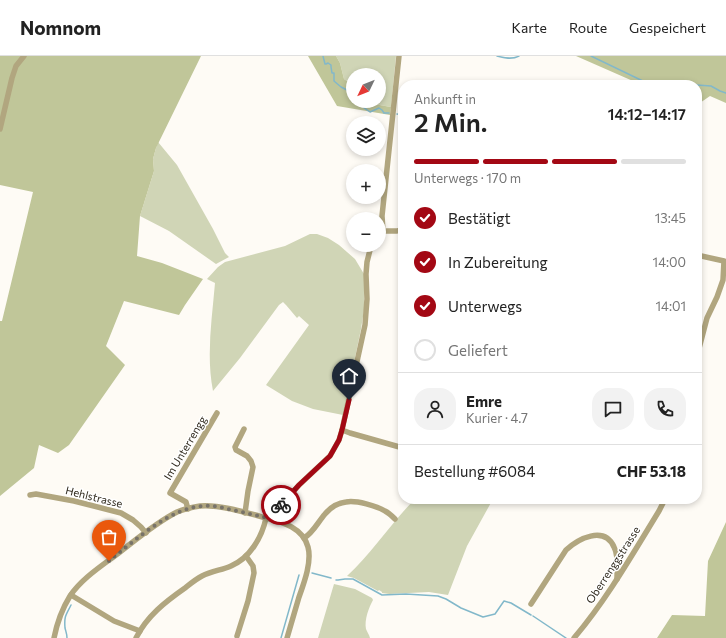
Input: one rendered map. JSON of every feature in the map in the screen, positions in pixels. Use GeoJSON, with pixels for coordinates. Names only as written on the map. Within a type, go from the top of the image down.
{"type":"FeatureCollection","features":[{"type":"Feature","properties":{"kind":"street"},"geometry":{"type":"LineString","coordinates":[[0,129],[12,78],[16,66],[24,56]]}},
{"type":"Feature","properties":{"kind":"street"},"geometry":{"type":"LineString","coordinates":[[382,212],[398,56]]}},
{"type":"Feature","properties":{"kind":"street"},"geometry":{"type":"LineString","coordinates":[[386,233],[398,231]]}},
{"type":"Feature","properties":{"kind":"street"},"geometry":{"type":"LineString","coordinates":[[272,519],[299,485],[330,456],[339,440],[365,324],[367,299],[366,274],[370,252]]}},
{"type":"Feature","properties":{"kind":"street"},"geometry":{"type":"LineString","coordinates":[[702,256],[724,261],[723,280],[707,318],[702,337]]}},
{"type":"Feature","properties":{"kind":"street","name":"Im Unterrengg"},"geometry":{"type":"LineString","coordinates":[[188,508],[186,502],[170,493],[217,413]]}},
{"type":"Feature","properties":{"kind":"street"},"geometry":{"type":"LineString","coordinates":[[244,429],[235,447],[238,451],[247,456],[253,467],[245,513]]}},
{"type":"Feature","properties":{"kind":"street"},"geometry":{"type":"LineString","coordinates":[[342,430],[398,447]]}},
{"type":"Feature","properties":{"kind":"street","name":"Hehlstrasse"},"geometry":{"type":"LineString","coordinates":[[30,495],[36,494],[74,501],[121,513],[133,520],[146,533]]}},
{"type":"Feature","properties":{"kind":"street"},"geometry":{"type":"LineString","coordinates":[[304,538],[311,532],[326,513],[333,507],[345,502],[355,502],[375,507],[386,512],[395,519]]}},
{"type":"Feature","properties":{"kind":"street","name":"Oberrenggstrasse"},"geometry":{"type":"LineString","coordinates":[[574,638],[600,605],[662,504]]}},
{"type":"Feature","properties":{"kind":"street"},"geometry":{"type":"LineString","coordinates":[[54,638],[61,612],[70,595],[89,576],[146,533],[177,512],[188,508],[215,506],[272,519],[292,526],[304,538],[308,545],[309,558],[306,574],[287,638]]}},
{"type":"Feature","properties":{"kind":"street"},"geometry":{"type":"LineString","coordinates":[[136,638],[149,618],[166,602],[202,576],[212,571],[233,565],[246,556],[258,540],[266,518]]}},
{"type":"Feature","properties":{"kind":"street"},"geometry":{"type":"LineString","coordinates":[[531,604],[566,550],[579,540],[594,535],[600,535],[611,541],[616,552],[617,578]]}},
{"type":"Feature","properties":{"kind":"street"},"geometry":{"type":"LineString","coordinates":[[237,636],[254,573],[253,566],[246,556]]}},
{"type":"Feature","properties":{"kind":"street"},"geometry":{"type":"LineString","coordinates":[[70,595],[114,621],[140,631]]}},
{"type":"Feature","properties":{"kind":"green space"},"geometry":{"type":"Polygon","coordinates":[[[0,56],[201,56],[156,148],[153,159],[154,171],[140,216],[137,256],[162,263],[203,279],[179,315],[124,301],[106,346],[125,365],[69,445],[58,453],[39,445],[34,468],[0,496],[0,321],[2,321],[33,192],[0,185],[0,56]]]}},
{"type":"Feature","properties":{"kind":"green space"},"geometry":{"type":"Polygon","coordinates":[[[308,56],[336,56],[340,63],[344,79],[346,80],[346,108],[337,106],[308,56]]]}},
{"type":"Feature","properties":{"kind":"green space"},"geometry":{"type":"Polygon","coordinates":[[[336,56],[396,56],[391,107],[386,106],[386,68],[346,68],[346,80],[344,79],[340,63],[336,56]]]}},
{"type":"Feature","properties":{"kind":"green space"},"geometry":{"type":"Polygon","coordinates":[[[576,56],[726,56],[726,103],[710,96],[702,102],[702,80],[631,80],[576,56]]]}},
{"type":"Feature","properties":{"kind":"green space"},"geometry":{"type":"Polygon","coordinates":[[[386,106],[391,107],[390,115],[349,108],[386,108],[386,106]]]}},
{"type":"Feature","properties":{"kind":"green space"},"geometry":{"type":"Polygon","coordinates":[[[158,142],[177,165],[225,253],[229,257],[216,264],[169,231],[140,216],[154,171],[153,159],[158,142]]]}},
{"type":"Feature","properties":{"kind":"green space"},"geometry":{"type":"Polygon","coordinates":[[[310,234],[317,234],[328,238],[339,245],[355,259],[364,274],[364,310],[343,415],[313,409],[292,401],[266,385],[309,325],[299,316],[297,318],[283,302],[279,305],[240,358],[213,391],[210,350],[215,283],[207,279],[225,262],[285,246],[310,234]]]}},
{"type":"Feature","properties":{"kind":"green space"},"geometry":{"type":"Polygon","coordinates":[[[411,504],[490,504],[467,546],[448,595],[429,592],[382,593],[379,590],[378,591],[354,578],[347,576],[365,558],[411,504]]]}},
{"type":"Feature","properties":{"kind":"green space"},"geometry":{"type":"Polygon","coordinates":[[[726,522],[726,638],[657,638],[672,615],[705,616],[708,561],[726,522]]]}},
{"type":"Feature","properties":{"kind":"green space"},"geometry":{"type":"Polygon","coordinates":[[[334,584],[355,589],[372,598],[373,600],[366,618],[366,629],[370,638],[318,638],[334,584]]]}},
{"type":"Feature","properties":{"kind":"waterway"},"geometry":{"type":"LineString","coordinates":[[323,56],[325,64],[328,63],[331,65],[332,73],[334,73],[334,81],[346,90]]}},
{"type":"Feature","properties":{"kind":"waterway"},"geometry":{"type":"LineString","coordinates":[[497,56],[505,58],[519,56]]}},
{"type":"Feature","properties":{"kind":"waterway"},"geometry":{"type":"LineString","coordinates":[[591,56],[641,80]]}},
{"type":"Feature","properties":{"kind":"waterway"},"geometry":{"type":"LineString","coordinates":[[702,85],[711,86],[726,93]]}},
{"type":"Feature","properties":{"kind":"waterway"},"geometry":{"type":"LineString","coordinates":[[365,108],[370,112],[379,108]]}},
{"type":"Feature","properties":{"kind":"waterway"},"geometry":{"type":"LineString","coordinates":[[379,108],[384,113],[389,113]]}},
{"type":"Feature","properties":{"kind":"waterway"},"geometry":{"type":"LineString","coordinates":[[312,573],[331,578]]}},
{"type":"Feature","properties":{"kind":"waterway"},"geometry":{"type":"LineString","coordinates":[[281,638],[299,575]]}},
{"type":"Feature","properties":{"kind":"waterway"},"geometry":{"type":"LineString","coordinates":[[336,580],[353,579],[382,595],[406,594],[438,596],[483,617],[495,614],[504,601],[511,603],[531,615]]}},
{"type":"Feature","properties":{"kind":"waterway"},"geometry":{"type":"LineString","coordinates":[[67,638],[65,621],[71,605]]}},
{"type":"Feature","properties":{"kind":"waterway"},"geometry":{"type":"LineString","coordinates":[[533,616],[566,638]]}},
{"type":"Feature","properties":{"kind":"way so far"},"geometry":{"type":"LineString","coordinates":[[109,561],[161,522],[177,512],[188,508],[215,506],[272,519],[281,505]]}},
{"type":"Feature","properties":{"kind":"route"},"geometry":{"type":"LineString","coordinates":[[281,505],[299,485],[330,456],[339,440],[349,400]]}}]}
